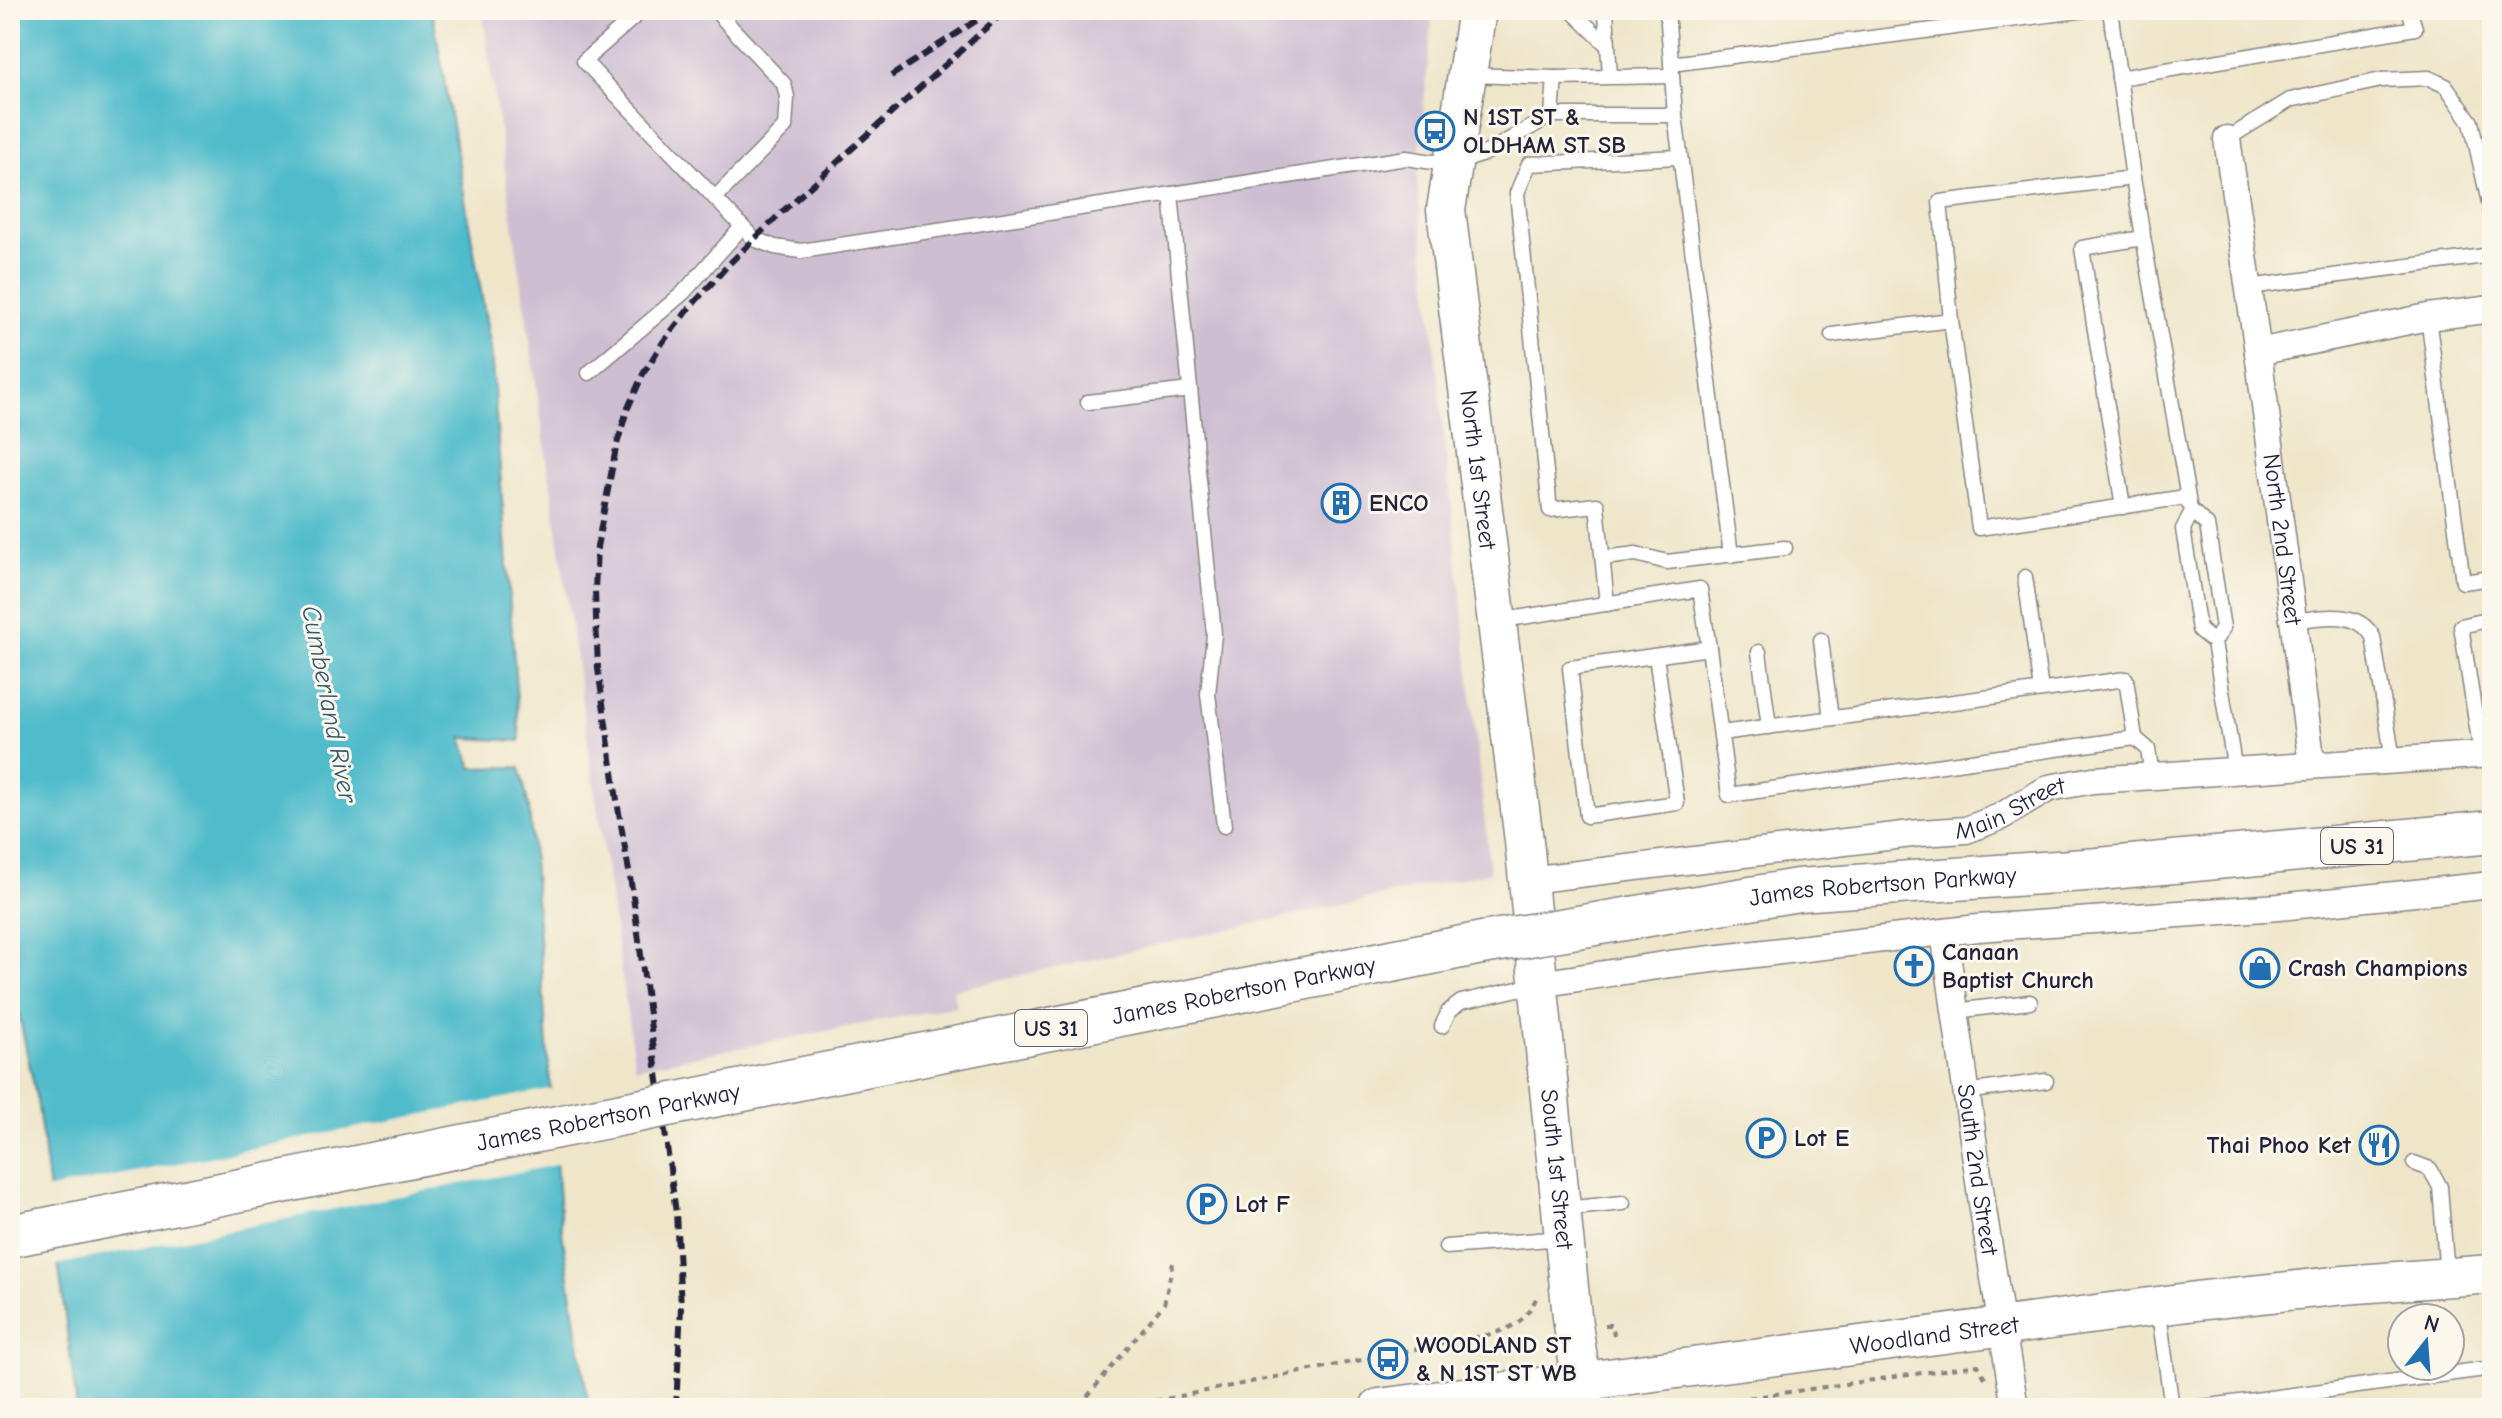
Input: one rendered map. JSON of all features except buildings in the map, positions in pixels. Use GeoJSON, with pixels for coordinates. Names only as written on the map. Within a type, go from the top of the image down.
{"type":"FeatureCollection","features":[{"type":"Feature","properties":{"kind":"main road","name":"James Robertson Parkway"},"geometry":{"type":"LineString","coordinates":[[10,1236],[1482,943],[1798,890],[2099,869],[2492,832]]}},
{"type":"Feature","properties":{"kind":"street","name":"North 1st Street"},"geometry":{"type":"LineString","coordinates":[[1477,10],[1446,210],[1533,929]]}},
{"type":"Feature","properties":{"kind":"street","name":"North 2nd Street"},"geometry":{"type":"LineString","coordinates":[[2227,139],[2312,765]]}},
{"type":"Feature","properties":{"kind":"street"},"geometry":{"type":"LineString","coordinates":[[2258,352],[2428,317],[2492,309]]}},
{"type":"Feature","properties":{"kind":"street","name":"Main Street"},"geometry":{"type":"LineString","coordinates":[[1528,880],[1966,830],[2000,817],[2049,788],[2093,780],[2487,754]]}},
{"type":"Feature","properties":{"kind":"street"},"geometry":{"type":"LineString","coordinates":[[1539,984],[1670,964],[1944,932],[2279,907],[2492,885]]}},
{"type":"Feature","properties":{"kind":"street","name":"South 1st Street"},"geometry":{"type":"LineString","coordinates":[[1533,929],[1562,1224],[1583,1394]]}},
{"type":"Feature","properties":{"kind":"street","name":"South 2nd Street"},"geometry":{"type":"LineString","coordinates":[[1944,932],[2015,1408]]}},
{"type":"Feature","properties":{"kind":"street","name":"Woodland Street"},"geometry":{"type":"LineString","coordinates":[[1379,1408],[1583,1394],[2002,1326],[2292,1290],[2492,1274]]}},
{"type":"Feature","properties":{"kind":"lane"},"geometry":{"type":"LineString","coordinates":[[642,10],[584,61],[754,239],[775,247],[801,251],[1406,158],[1453,165],[1486,153],[1552,115],[1675,115]]}},
{"type":"Feature","properties":{"kind":"lane"},"geometry":{"type":"LineString","coordinates":[[715,10],[784,84],[787,97],[785,127],[715,198]]}},
{"type":"Feature","properties":{"kind":"lane"},"geometry":{"type":"LineString","coordinates":[[1571,10],[1608,46]]}},
{"type":"Feature","properties":{"kind":"lane"},"geometry":{"type":"LineString","coordinates":[[1606,10],[1610,75]]}},
{"type":"Feature","properties":{"kind":"lane"},"geometry":{"type":"LineString","coordinates":[[1667,10],[1675,115],[1731,555]]}},
{"type":"Feature","properties":{"kind":"lane"},"geometry":{"type":"LineString","coordinates":[[1467,74],[1555,78],[1671,70],[2086,10]]}},
{"type":"Feature","properties":{"kind":"lane"},"geometry":{"type":"LineString","coordinates":[[2110,10],[2133,178],[2189,504],[2183,529],[2199,630],[2214,642]]}},
{"type":"Feature","properties":{"kind":"lane"},"geometry":{"type":"LineString","coordinates":[[2119,78],[2415,28],[2409,10]]}},
{"type":"Feature","properties":{"kind":"lane"},"geometry":{"type":"LineString","coordinates":[[1552,115],[1555,78]]}},
{"type":"Feature","properties":{"kind":"lane"},"geometry":{"type":"LineString","coordinates":[[2227,139],[2290,100],[2381,80],[2429,78],[2446,86],[2471,122],[2492,216]]}},
{"type":"Feature","properties":{"kind":"lane"},"geometry":{"type":"LineString","coordinates":[[1607,604],[1597,505],[1550,510],[1517,193],[1529,164],[1680,157]]}},
{"type":"Feature","properties":{"kind":"lane"},"geometry":{"type":"LineString","coordinates":[[2133,178],[1940,202],[1951,320],[1979,528],[2123,507],[2189,504]]}},
{"type":"Feature","properties":{"kind":"lane"},"geometry":{"type":"LineString","coordinates":[[1171,194],[1214,634],[1208,694],[1224,826]]}},
{"type":"Feature","properties":{"kind":"lane"},"geometry":{"type":"LineString","coordinates":[[589,373],[683,293],[742,227]]}},
{"type":"Feature","properties":{"kind":"lane"},"geometry":{"type":"LineString","coordinates":[[2123,507],[2082,248],[2143,238]]}},
{"type":"Feature","properties":{"kind":"lane"},"geometry":{"type":"LineString","coordinates":[[2249,287],[2492,255]]}},
{"type":"Feature","properties":{"kind":"lane"},"geometry":{"type":"LineString","coordinates":[[2428,317],[2463,582],[2492,578]]}},
{"type":"Feature","properties":{"kind":"lane"},"geometry":{"type":"LineString","coordinates":[[1832,335],[1951,320]]}},
{"type":"Feature","properties":{"kind":"lane"},"geometry":{"type":"LineString","coordinates":[[1088,402],[1190,390]]}},
{"type":"Feature","properties":{"kind":"lane"},"geometry":{"type":"LineString","coordinates":[[2189,504],[2207,525],[2223,628],[2214,642],[2235,771]]}},
{"type":"Feature","properties":{"kind":"lane"},"geometry":{"type":"LineString","coordinates":[[1603,558],[1636,554],[1667,562],[1785,548]]}},
{"type":"Feature","properties":{"kind":"lane"},"geometry":{"type":"LineString","coordinates":[[2025,577],[2041,690]]}},
{"type":"Feature","properties":{"kind":"lane"},"geometry":{"type":"LineString","coordinates":[[1496,622],[1700,589],[1729,795],[2135,738]]}},
{"type":"Feature","properties":{"kind":"lane"},"geometry":{"type":"LineString","coordinates":[[2294,621],[2327,615],[2368,627],[2373,637],[2393,760]]}},
{"type":"Feature","properties":{"kind":"lane"},"geometry":{"type":"LineString","coordinates":[[2487,754],[2476,721],[2461,626],[2492,619]]}},
{"type":"Feature","properties":{"kind":"lane"},"geometry":{"type":"LineString","coordinates":[[1821,640],[1831,718]]}},
{"type":"Feature","properties":{"kind":"lane"},"geometry":{"type":"LineString","coordinates":[[1656,656],[1677,803],[1587,816],[1570,668],[1709,648]]}},
{"type":"Feature","properties":{"kind":"lane"},"geometry":{"type":"LineString","coordinates":[[1759,652],[1769,727]]}},
{"type":"Feature","properties":{"kind":"lane"},"geometry":{"type":"LineString","coordinates":[[1721,733],[2126,679],[2135,738],[2148,749],[2152,776]]}},
{"type":"Feature","properties":{"kind":"lane"},"geometry":{"type":"LineString","coordinates":[[2476,721],[2492,719]]}},
{"type":"Feature","properties":{"kind":"lane"},"geometry":{"type":"LineString","coordinates":[[1442,1026],[1449,1011],[1461,1002],[1539,984]]}},
{"type":"Feature","properties":{"kind":"lane"},"geometry":{"type":"LineString","coordinates":[[1955,1011],[2030,1002]]}},
{"type":"Feature","properties":{"kind":"lane"},"geometry":{"type":"LineString","coordinates":[[1966,1092],[2046,1081]]}},
{"type":"Feature","properties":{"kind":"lane"},"geometry":{"type":"LineString","coordinates":[[2414,1163],[2430,1169],[2440,1187],[2447,1276]]}},
{"type":"Feature","properties":{"kind":"lane"},"geometry":{"type":"LineString","coordinates":[[1446,1247],[1562,1224],[1623,1203]]}},
{"type":"Feature","properties":{"kind":"lane"},"geometry":{"type":"LineString","coordinates":[[2158,1306],[2172,1408]]}},
{"type":"Feature","properties":{"kind":"lane"},"geometry":{"type":"LineString","coordinates":[[2195,1408],[2492,1368]]}},
{"type":"Feature","properties":{"kind":"path"},"geometry":{"type":"LineString","coordinates":[[1085,1408],[1086,1398],[1164,1304],[1173,1263]]}},
{"type":"Feature","properties":{"kind":"path"},"geometry":{"type":"LineString","coordinates":[[1120,1408],[1456,1343],[1513,1328],[1534,1308],[1541,1288]]}},
{"type":"Feature","properties":{"kind":"path"},"geometry":{"type":"LineString","coordinates":[[1605,1325],[1612,1325],[1614,1335]]}},
{"type":"Feature","properties":{"kind":"path"},"geometry":{"type":"LineString","coordinates":[[1678,1408],[1978,1365],[1985,1380]]}},
{"type":"Feature","properties":{"kind":"shaded area"},"geometry":{"type":"Polygon","coordinates":[[[482,10],[1433,10],[1417,180],[1490,872],[953,990],[956,1006],[635,1068],[482,10]]]}},
{"type":"Feature","properties":{"kind":"water","name":"Cumberland River"},"geometry":{"type":"Polygon","coordinates":[[[10,10],[432,10],[491,349],[520,741],[462,738],[472,768],[520,767],[529,808],[561,1226],[589,1408],[77,1408],[38,1106],[10,971],[10,10]]]}},
{"type":"Feature","properties":{"kind":"pier"},"geometry":{"type":"Polygon","coordinates":[[[554,1088],[560,1164],[55,1265],[45,1190],[554,1088]]]}},
{"type":"Feature","properties":{"kind":"railway"},"geometry":{"type":"LineString","coordinates":[[676,1408],[681,1307],[676,1213],[632,889],[598,669],[597,547],[616,448],[627,410],[643,374],[687,311],[783,211],[1006,10]]}},
{"type":"Feature","properties":{"kind":"railway"},"geometry":{"type":"LineString","coordinates":[[891,76],[988,13]]}},
{"type":"Feature","properties":{"kind":"place","name":"N 1ST ST & OLDHAM ST SB"},"geometry":{"type":"Point","coordinates":[1435,131]}},
{"type":"Feature","properties":{"kind":"place","name":"ENCO"},"geometry":{"type":"Point","coordinates":[1341,503]}},
{"type":"Feature","properties":{"kind":"place","name":"Canaan Baptist Church"},"geometry":{"type":"Point","coordinates":[1914,966]}},
{"type":"Feature","properties":{"kind":"place","name":"Crash Champions"},"geometry":{"type":"Point","coordinates":[2260,968]}},
{"type":"Feature","properties":{"kind":"place","name":"Lot E"},"geometry":{"type":"Point","coordinates":[1766,1138]}},
{"type":"Feature","properties":{"kind":"place","name":"Thai Phoo Ket"},"geometry":{"type":"Point","coordinates":[2379,1145]}},
{"type":"Feature","properties":{"kind":"place","name":"Lot F"},"geometry":{"type":"Point","coordinates":[1207,1204]}},
{"type":"Feature","properties":{"kind":"place","name":"WOODLAND ST & N 1ST ST WB"},"geometry":{"type":"Point","coordinates":[1388,1359]}}]}
